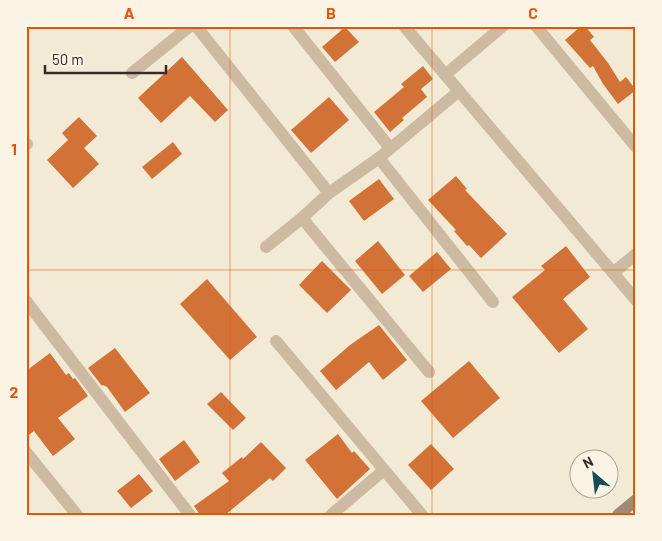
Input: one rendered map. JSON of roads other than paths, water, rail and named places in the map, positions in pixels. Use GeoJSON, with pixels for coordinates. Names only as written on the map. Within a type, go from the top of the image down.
{"type":"FeatureCollection","features":[{"type":"Feature","properties":{"kind":"street"},"geometry":{"type":"LineString","coordinates":[[132,73],[190,26]]}},
{"type":"Feature","properties":{"kind":"street"},"geometry":{"type":"LineString","coordinates":[[196,26],[329,193]]}},
{"type":"Feature","properties":{"kind":"street"},"geometry":{"type":"LineString","coordinates":[[293,26],[390,148]]}},
{"type":"Feature","properties":{"kind":"street"},"geometry":{"type":"LineString","coordinates":[[404,26],[636,300]]}},
{"type":"Feature","properties":{"kind":"street"},"geometry":{"type":"LineString","coordinates":[[445,75],[503,26]]}},
{"type":"Feature","properties":{"kind":"street"},"geometry":{"type":"LineString","coordinates":[[536,26],[636,147]]}},
{"type":"Feature","properties":{"kind":"street"},"geometry":{"type":"LineString","coordinates":[[266,247],[329,193],[379,158],[459,91]]}},
{"type":"Feature","properties":{"kind":"street"},"geometry":{"type":"LineString","coordinates":[[379,158],[493,302]]}},
{"type":"Feature","properties":{"kind":"street"},"geometry":{"type":"LineString","coordinates":[[302,218],[429,372]]}},
{"type":"Feature","properties":{"kind":"street"},"geometry":{"type":"LineString","coordinates":[[612,273],[636,254]]}},
{"type":"Feature","properties":{"kind":"street"},"geometry":{"type":"LineString","coordinates":[[26,301],[190,515]]}},
{"type":"Feature","properties":{"kind":"street"},"geometry":{"type":"LineString","coordinates":[[276,341],[422,515]]}},
{"type":"Feature","properties":{"kind":"street"},"geometry":{"type":"LineString","coordinates":[[26,452],[77,515]]}},
{"type":"Feature","properties":{"kind":"street"},"geometry":{"type":"LineString","coordinates":[[331,515],[384,470]]}},
{"type":"Feature","properties":{"kind":"street"},"geometry":{"type":"LineString","coordinates":[[618,515],[636,500]]}}]}
